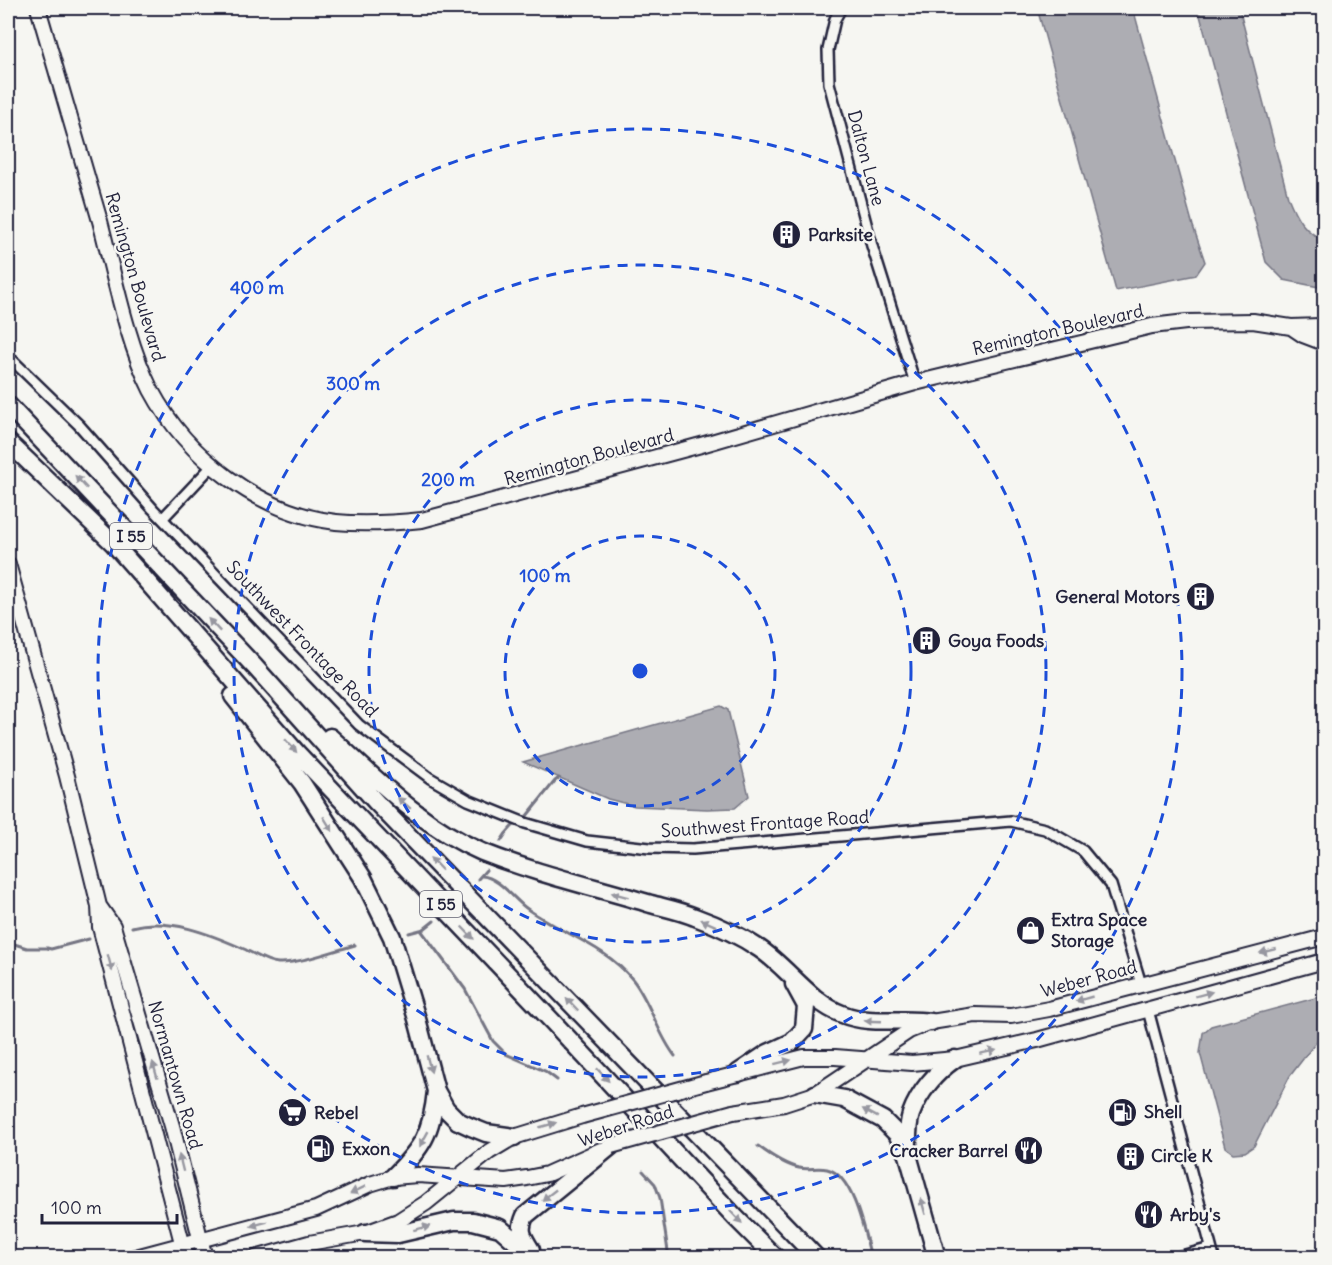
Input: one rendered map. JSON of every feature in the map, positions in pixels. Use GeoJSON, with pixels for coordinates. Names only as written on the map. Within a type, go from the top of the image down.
{"type":"FeatureCollection","features":[{"type":"Feature","properties":{"kind":"highway","name":"I 55"},"geometry":{"type":"LineString","coordinates":[[8,405],[255,667],[376,802],[817,1257]]}},
{"type":"Feature","properties":{"kind":"highway","name":"I 55"},"geometry":{"type":"LineString","coordinates":[[8,442],[114,544],[297,753],[552,1021],[735,1218],[776,1257]]}},
{"type":"Feature","properties":{"kind":"highway"},"geometry":{"type":"LineString","coordinates":[[114,544],[302,783],[363,878],[392,937],[436,1091],[446,1109],[458,1121],[486,1133],[514,1137]]}},
{"type":"Feature","properties":{"kind":"highway"},"geometry":{"type":"LineString","coordinates":[[255,667],[410,809],[446,833],[481,851],[544,873],[693,916],[729,931],[761,949],[818,999],[839,1013],[861,1021],[885,1022],[914,1019],[932,1022]]}},
{"type":"Feature","properties":{"kind":"highway"},"geometry":{"type":"LineString","coordinates":[[738,1073],[768,1053],[792,1042],[804,1029],[806,1006],[782,968]]}},
{"type":"Feature","properties":{"kind":"highway"},"geometry":{"type":"LineString","coordinates":[[908,1155],[908,1127],[911,1114],[930,1081],[942,1068],[955,1059]]}},
{"type":"Feature","properties":{"kind":"highway"},"geometry":{"type":"LineString","coordinates":[[393,1177],[412,1158],[427,1136],[433,1118],[436,1091]]}},
{"type":"Feature","properties":{"kind":"highway"},"geometry":{"type":"LineString","coordinates":[[815,1094],[844,1099],[883,1120],[897,1134],[908,1155],[937,1257]]}},
{"type":"Feature","properties":{"kind":"highway"},"geometry":{"type":"LineString","coordinates":[[535,1257],[523,1236],[521,1226],[525,1216],[611,1146]]}},
{"type":"Feature","properties":{"kind":"highway"},"geometry":{"type":"LineString","coordinates":[[364,1233],[398,1234],[454,1221],[473,1221],[500,1228],[535,1257]]}},
{"type":"Feature","properties":{"kind":"street","name":"Remington Boulevard"},"geometry":{"type":"LineString","coordinates":[[38,8],[91,189],[132,341],[151,390],[173,424],[212,466],[253,494],[295,513],[334,522],[379,525],[422,520],[701,445],[915,383],[1152,326],[1186,322],[1253,321],[1291,327],[1320,326],[1324,328]]}},
{"type":"Feature","properties":{"kind":"street","name":"Dalton Lane"},"geometry":{"type":"LineString","coordinates":[[841,8],[835,19],[828,50],[829,83],[872,246],[915,383]]}},
{"type":"Feature","properties":{"kind":"street","name":"Remington Boulevard"},"geometry":{"type":"LineString","coordinates":[[1291,327],[1303,335],[1324,343]]}},
{"type":"Feature","properties":{"kind":"street","name":"Southwest Frontage Road"},"geometry":{"type":"LineString","coordinates":[[8,356],[79,425],[163,518],[358,725],[430,778],[468,800],[525,823],[587,841],[650,848],[693,849],[1011,821],[1045,829],[1083,851],[1111,885],[1141,984]]}},
{"type":"Feature","properties":{"kind":"street"},"geometry":{"type":"LineString","coordinates":[[163,518],[212,466]]}},
{"type":"Feature","properties":{"kind":"street","name":"Normantown Road"},"geometry":{"type":"LineString","coordinates":[[8,564],[67,776],[99,906],[100,927],[185,1251]]}},
{"type":"Feature","properties":{"kind":"street","name":"Normantown Road"},"geometry":{"type":"LineString","coordinates":[[99,906],[113,926],[172,1126],[205,1257]]}},
{"type":"Feature","properties":{"kind":"street","name":"Weber Road"},"geometry":{"type":"LineString","coordinates":[[132,1257],[185,1251],[200,1240],[316,1209],[370,1184],[393,1177],[418,1175],[506,1181],[547,1174],[611,1146],[733,1112],[784,1104],[815,1094],[909,1031],[932,1022],[975,1015],[1011,1016],[1049,1009],[1324,937]]}},
{"type":"Feature","properties":{"kind":"street","name":"Weber Road"},"geometry":{"type":"LineString","coordinates":[[255,1257],[309,1243],[364,1233],[398,1221],[426,1203],[489,1152],[514,1137],[582,1116],[804,1057],[912,1063],[955,1059],[1037,1040],[1324,961]]}},
{"type":"Feature","properties":{"kind":"street"},"geometry":{"type":"LineString","coordinates":[[1148,1010],[1212,1253],[1174,1257]]}},
{"type":"Feature","properties":{"kind":"shaded area"},"geometry":{"type":"Polygon","coordinates":[[[1037,8],[1133,8],[1205,262],[1196,275],[1116,291],[1037,8]]]}},
{"type":"Feature","properties":{"kind":"shaded area"},"geometry":{"type":"Polygon","coordinates":[[[1198,8],[1239,8],[1288,197],[1294,211],[1306,228],[1324,240],[1324,288],[1284,280],[1266,262],[1198,8]]]}},
{"type":"Feature","properties":{"kind":"shaded area"},"geometry":{"type":"Polygon","coordinates":[[[721,706],[728,710],[749,796],[735,808],[635,806],[608,799],[523,762],[721,706]]]}},
{"type":"Feature","properties":{"kind":"shaded area"},"geometry":{"type":"Polygon","coordinates":[[[1319,997],[1324,999],[1324,1032],[1290,1076],[1254,1146],[1245,1152],[1233,1153],[1225,1147],[1200,1053],[1203,1033],[1211,1026],[1319,997]]]}},
{"type":"Feature","properties":{"kind":"waterway"},"geometry":{"type":"LineString","coordinates":[[501,841],[512,827],[526,817],[559,778]]}},
{"type":"Feature","properties":{"kind":"waterway"},"geometry":{"type":"LineString","coordinates":[[478,879],[486,870]]}},
{"type":"Feature","properties":{"kind":"waterway"},"geometry":{"type":"LineString","coordinates":[[482,876],[494,880],[539,917],[596,948],[622,968],[645,998],[663,1038],[675,1056]]}},
{"type":"Feature","properties":{"kind":"waterway"},"geometry":{"type":"LineString","coordinates":[[409,933],[424,929],[434,921]]}},
{"type":"Feature","properties":{"kind":"waterway"},"geometry":{"type":"LineString","coordinates":[[132,927],[160,924],[189,929],[278,963],[306,959],[355,945]]}},
{"type":"Feature","properties":{"kind":"waterway"},"geometry":{"type":"LineString","coordinates":[[421,930],[465,989],[493,1041],[506,1054],[545,1071],[557,1080]]}},
{"type":"Feature","properties":{"kind":"waterway"},"geometry":{"type":"LineString","coordinates":[[8,942],[27,948],[51,949],[89,939]]}},
{"type":"Feature","properties":{"kind":"waterway"},"geometry":{"type":"LineString","coordinates":[[758,1146],[794,1167],[827,1169],[836,1174],[844,1182],[857,1207],[871,1258]]}},
{"type":"Feature","properties":{"kind":"waterway"},"geometry":{"type":"LineString","coordinates":[[643,1171],[655,1184],[660,1198],[669,1258]]}},
{"type":"Feature","properties":{"kind":"place","name":"Parksite"},"geometry":{"type":"Point","coordinates":[787,235]}},
{"type":"Feature","properties":{"kind":"place","name":"General Motors"},"geometry":{"type":"Point","coordinates":[1201,597]}},
{"type":"Feature","properties":{"kind":"place","name":"Goya Foods"},"geometry":{"type":"Point","coordinates":[927,641]}},
{"type":"Feature","properties":{"kind":"place","name":"Extra Space Storage"},"geometry":{"type":"Point","coordinates":[1030,930]}},
{"type":"Feature","properties":{"kind":"place","name":"Shell"},"geometry":{"type":"Point","coordinates":[1123,1112]}},
{"type":"Feature","properties":{"kind":"place","name":"Rebel"},"geometry":{"type":"Point","coordinates":[293,1113]}},
{"type":"Feature","properties":{"kind":"place","name":"Exxon"},"geometry":{"type":"Point","coordinates":[321,1149]}},
{"type":"Feature","properties":{"kind":"place","name":"Cracker Barrel"},"geometry":{"type":"Point","coordinates":[1029,1151]}},
{"type":"Feature","properties":{"kind":"place","name":"Circle K"},"geometry":{"type":"Point","coordinates":[1130,1156]}},
{"type":"Feature","properties":{"kind":"place","name":"Arby's"},"geometry":{"type":"Point","coordinates":[1149,1215]}}]}
